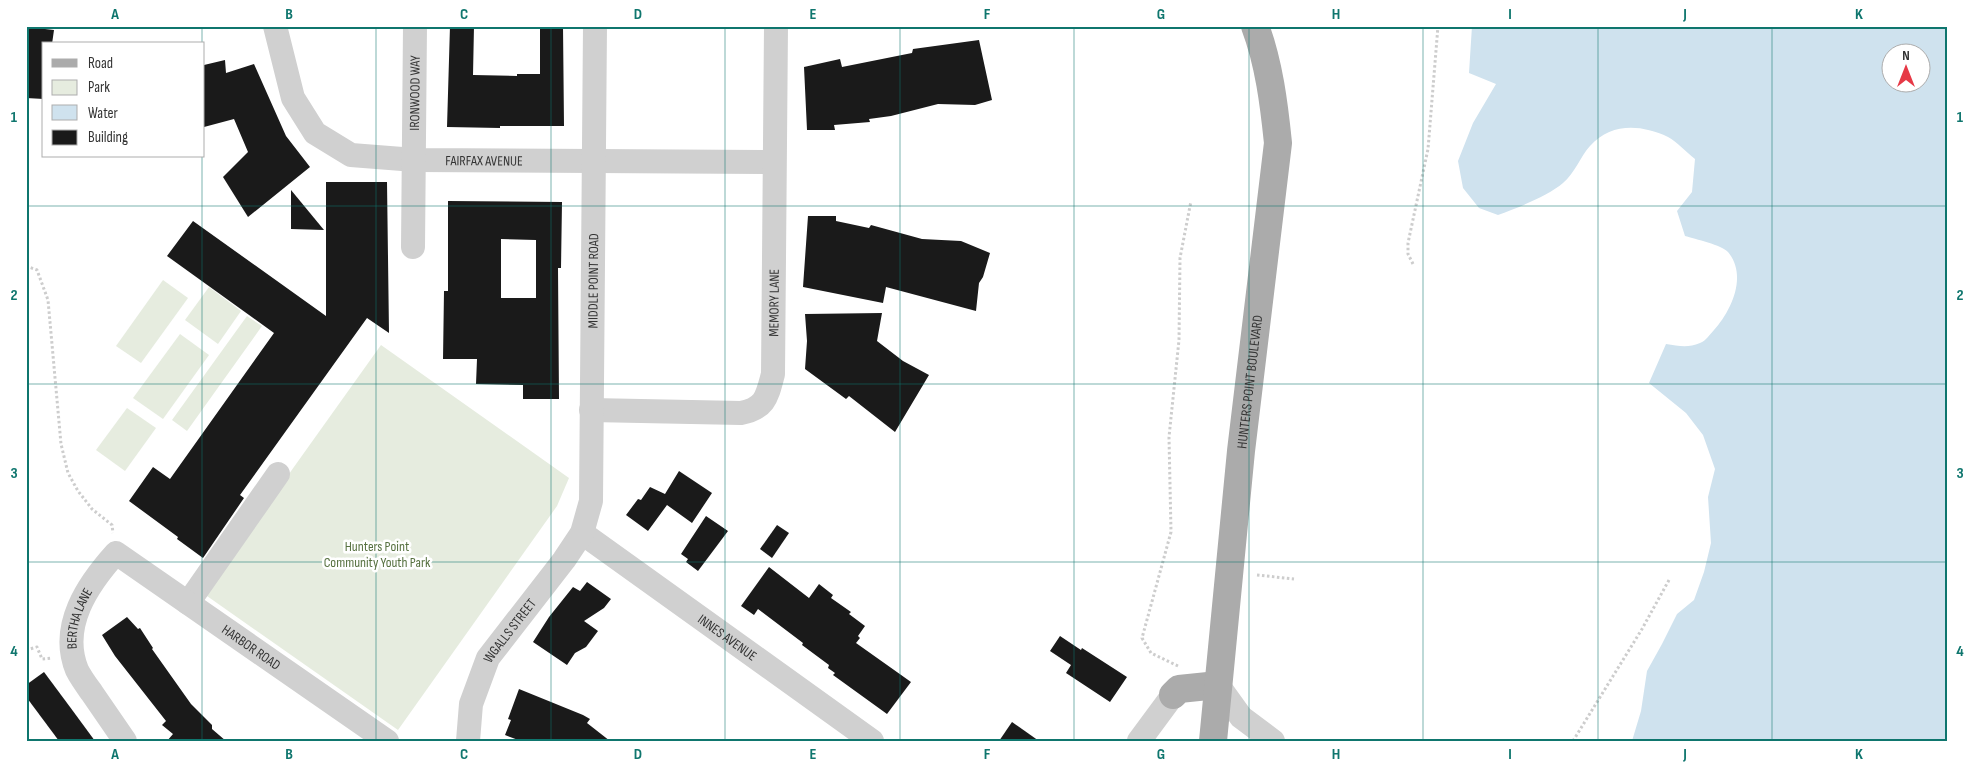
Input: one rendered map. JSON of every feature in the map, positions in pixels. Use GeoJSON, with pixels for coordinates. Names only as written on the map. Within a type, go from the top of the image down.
{"type":"FeatureCollection","features":[{"type":"Feature","properties":{"kind":"main road","name":"HUNTERS POINT BOULEVARD"},"geometry":{"type":"LineString","coordinates":[[1213,741],[1241,452],[1278,143],[1274,100],[1261,43],[1254,26]]}},
{"type":"Feature","properties":{"kind":"main road"},"geometry":{"type":"LineString","coordinates":[[1173,695],[1179,689],[1218,685]]}},
{"type":"Feature","properties":{"kind":"street","name":"FAIRFAX AVENUE"},"geometry":{"type":"LineString","coordinates":[[276,26],[293,98],[315,133],[351,155],[414,160],[774,162]]}},
{"type":"Feature","properties":{"kind":"street","name":"IRONWOOD WAY"},"geometry":{"type":"LineString","coordinates":[[414,247],[415,26]]}},
{"type":"Feature","properties":{"kind":"street","name":"MIDDLE POINT ROAD"},"geometry":{"type":"LineString","coordinates":[[582,534],[591,501],[594,26]]}},
{"type":"Feature","properties":{"kind":"street","name":"MEMORY LANE"},"geometry":{"type":"LineString","coordinates":[[591,410],[741,413],[754,410],[762,403],[769,388],[772,374],[776,26]]}},
{"type":"Feature","properties":{"kind":"street"},"geometry":{"type":"LineString","coordinates":[[188,603],[278,474]]}},
{"type":"Feature","properties":{"kind":"street","name":"INNES AVENUE"},"geometry":{"type":"LineString","coordinates":[[582,534],[871,741]]}},
{"type":"Feature","properties":{"kind":"street","name":"INGALLS STREET"},"geometry":{"type":"LineString","coordinates":[[468,741],[471,704],[488,658],[582,534]]}},
{"type":"Feature","properties":{"kind":"street","name":"HARBOR ROAD"},"geometry":{"type":"LineString","coordinates":[[116,553],[387,741]]}},
{"type":"Feature","properties":{"kind":"street","name":"BERTHA LANE"},"geometry":{"type":"LineString","coordinates":[[116,553],[98,574],[84,595],[74,621],[71,648],[78,672],[125,741]]}},
{"type":"Feature","properties":{"kind":"street"},"geometry":{"type":"LineString","coordinates":[[1218,685],[1241,717],[1273,741]]}},
{"type":"Feature","properties":{"kind":"street"},"geometry":{"type":"LineString","coordinates":[[1139,741],[1173,695]]}},
{"type":"Feature","properties":{"kind":"path"},"geometry":{"type":"LineString","coordinates":[[1413,264],[1408,254],[1408,243],[1428,149],[1438,26]]}},
{"type":"Feature","properties":{"kind":"path"},"geometry":{"type":"LineString","coordinates":[[1184,669],[1151,653],[1142,638],[1170,532],[1170,437],[1179,340],[1180,258],[1191,201]]}},
{"type":"Feature","properties":{"kind":"path"},"geometry":{"type":"LineString","coordinates":[[26,266],[37,270],[48,300],[61,444],[68,473],[78,491],[92,509],[112,526],[116,553]]}},
{"type":"Feature","properties":{"kind":"path"},"geometry":{"type":"LineString","coordinates":[[1257,575],[1294,579]]}},
{"type":"Feature","properties":{"kind":"path"},"geometry":{"type":"LineString","coordinates":[[1573,741],[1642,629],[1669,580]]}},
{"type":"Feature","properties":{"kind":"path"},"geometry":{"type":"LineString","coordinates":[[26,650],[37,647],[42,659],[72,655]]}},
{"type":"Feature","properties":{"kind":"green space"},"geometry":{"type":"Polygon","coordinates":[[[163,280],[188,298],[141,363],[116,346],[163,280]]]}},
{"type":"Feature","properties":{"kind":"green space"},"geometry":{"type":"Polygon","coordinates":[[[209,287],[241,311],[218,344],[185,320],[209,287]]]}},
{"type":"Feature","properties":{"kind":"green space"},"geometry":{"type":"Polygon","coordinates":[[[247,316],[262,326],[187,431],[172,420],[247,316]]]}},
{"type":"Feature","properties":{"kind":"green space"},"geometry":{"type":"Polygon","coordinates":[[[180,334],[209,355],[163,419],[133,398],[180,334]]]}},
{"type":"Feature","properties":{"kind":"green space","name":"Hunters Point Community Youth Park"},"geometry":{"type":"Polygon","coordinates":[[[381,345],[569,478],[557,506],[398,730],[207,596],[209,586],[381,345]]]}},
{"type":"Feature","properties":{"kind":"green space"},"geometry":{"type":"Polygon","coordinates":[[[127,408],[156,428],[125,471],[96,450],[127,408]]]}},
{"type":"Feature","properties":{"kind":"water"},"geometry":{"type":"Polygon","coordinates":[[[1472,26],[1948,26],[1948,741],[1632,741],[1641,711],[1647,671],[1677,614],[1694,600],[1704,572],[1711,543],[1708,497],[1715,469],[1703,435],[1686,413],[1649,383],[1666,344],[1679,346],[1696,345],[1706,339],[1720,322],[1735,293],[1737,272],[1734,261],[1725,249],[1685,236],[1677,211],[1692,192],[1695,159],[1668,137],[1647,130],[1626,128],[1607,133],[1598,138],[1586,150],[1571,175],[1563,183],[1532,201],[1498,215],[1479,208],[1463,188],[1458,161],[1473,123],[1496,84],[1469,73],[1472,26]]]}},
{"type":"Feature","properties":{"kind":"building"},"geometry":{"type":"Polygon","coordinates":[[[26,26],[46,26],[45,29],[54,30],[52,42],[42,42],[42,99],[26,98],[26,26]]]}},
{"type":"Feature","properties":{"kind":"building"},"geometry":{"type":"Polygon","coordinates":[[[450,26],[474,26],[473,75],[517,76],[517,74],[540,74],[540,26],[563,26],[564,126],[447,127],[450,26]]]}},
{"type":"Feature","properties":{"kind":"building"},"geometry":{"type":"Polygon","coordinates":[[[979,40],[992,100],[975,105],[938,104],[891,116],[869,119],[870,122],[834,125],[835,130],[807,130],[804,67],[840,59],[842,67],[912,53],[913,49],[979,40]]]}},
{"type":"Feature","properties":{"kind":"building"},"geometry":{"type":"Polygon","coordinates":[[[225,60],[226,73],[254,64],[286,136],[310,167],[248,217],[223,177],[248,152],[234,119],[205,127],[205,65],[225,60]]]}},
{"type":"Feature","properties":{"kind":"building"},"geometry":{"type":"Polygon","coordinates":[[[326,182],[387,182],[389,333],[367,318],[240,495],[244,498],[203,558],[129,501],[153,467],[170,479],[274,333],[167,256],[193,221],[326,316],[326,182]]]}},
{"type":"Feature","properties":{"kind":"building"},"geometry":{"type":"Polygon","coordinates":[[[291,190],[324,230],[291,229],[291,190]]]}},
{"type":"Feature","properties":{"kind":"building"},"geometry":{"type":"Polygon","coordinates":[[[448,201],[562,202],[561,268],[558,268],[559,399],[523,399],[523,385],[476,384],[477,359],[443,359],[444,291],[448,291],[448,201]],[[501,239],[501,298],[536,298],[536,240],[501,239]]]}},
{"type":"Feature","properties":{"kind":"building"},"geometry":{"type":"Polygon","coordinates":[[[808,216],[836,216],[836,221],[869,228],[871,225],[922,239],[961,241],[990,253],[983,277],[979,283],[976,311],[886,287],[883,303],[803,287],[808,216]]]}},
{"type":"Feature","properties":{"kind":"building"},"geometry":{"type":"Polygon","coordinates":[[[882,313],[877,341],[903,361],[929,375],[895,432],[849,396],[846,399],[805,369],[807,341],[805,314],[882,313]]]}},
{"type":"Feature","properties":{"kind":"building"},"geometry":{"type":"Polygon","coordinates":[[[679,471],[712,493],[692,523],[667,505],[648,531],[626,515],[638,499],[641,500],[650,487],[665,494],[679,471]]]}},
{"type":"Feature","properties":{"kind":"building"},"geometry":{"type":"Polygon","coordinates":[[[706,516],[728,531],[698,571],[686,562],[688,559],[681,554],[706,516]]]}},
{"type":"Feature","properties":{"kind":"building"},"geometry":{"type":"Polygon","coordinates":[[[777,525],[789,533],[772,558],[760,549],[777,525]]]}},
{"type":"Feature","properties":{"kind":"building"},"geometry":{"type":"Polygon","coordinates":[[[769,567],[809,598],[819,584],[833,595],[831,598],[851,612],[849,614],[865,626],[858,636],[860,638],[856,643],[911,682],[887,714],[833,675],[835,673],[828,668],[829,665],[758,609],[754,615],[741,606],[769,567]]]}},
{"type":"Feature","properties":{"kind":"building"},"geometry":{"type":"Polygon","coordinates":[[[587,582],[611,599],[604,608],[584,621],[598,631],[586,647],[575,653],[567,665],[533,642],[549,617],[573,587],[580,591],[587,582]]]}},
{"type":"Feature","properties":{"kind":"building"},"geometry":{"type":"Polygon","coordinates":[[[127,617],[138,629],[140,628],[152,649],[191,704],[212,725],[212,729],[226,741],[167,741],[173,734],[162,725],[166,721],[115,656],[102,635],[127,617]]]}},
{"type":"Feature","properties":{"kind":"building"},"geometry":{"type":"Polygon","coordinates":[[[1060,636],[1127,677],[1110,702],[1066,673],[1071,665],[1050,651],[1060,636]]]}},
{"type":"Feature","properties":{"kind":"building"},"geometry":{"type":"Polygon","coordinates":[[[44,672],[95,741],[59,741],[27,698],[26,685],[44,672]]]}},
{"type":"Feature","properties":{"kind":"building"},"geometry":{"type":"Polygon","coordinates":[[[519,689],[590,719],[587,723],[610,741],[521,741],[505,735],[511,720],[508,719],[519,689]]]}},
{"type":"Feature","properties":{"kind":"building"},"geometry":{"type":"Polygon","coordinates":[[[1012,722],[1039,741],[999,741],[1012,722]]]}}]}
